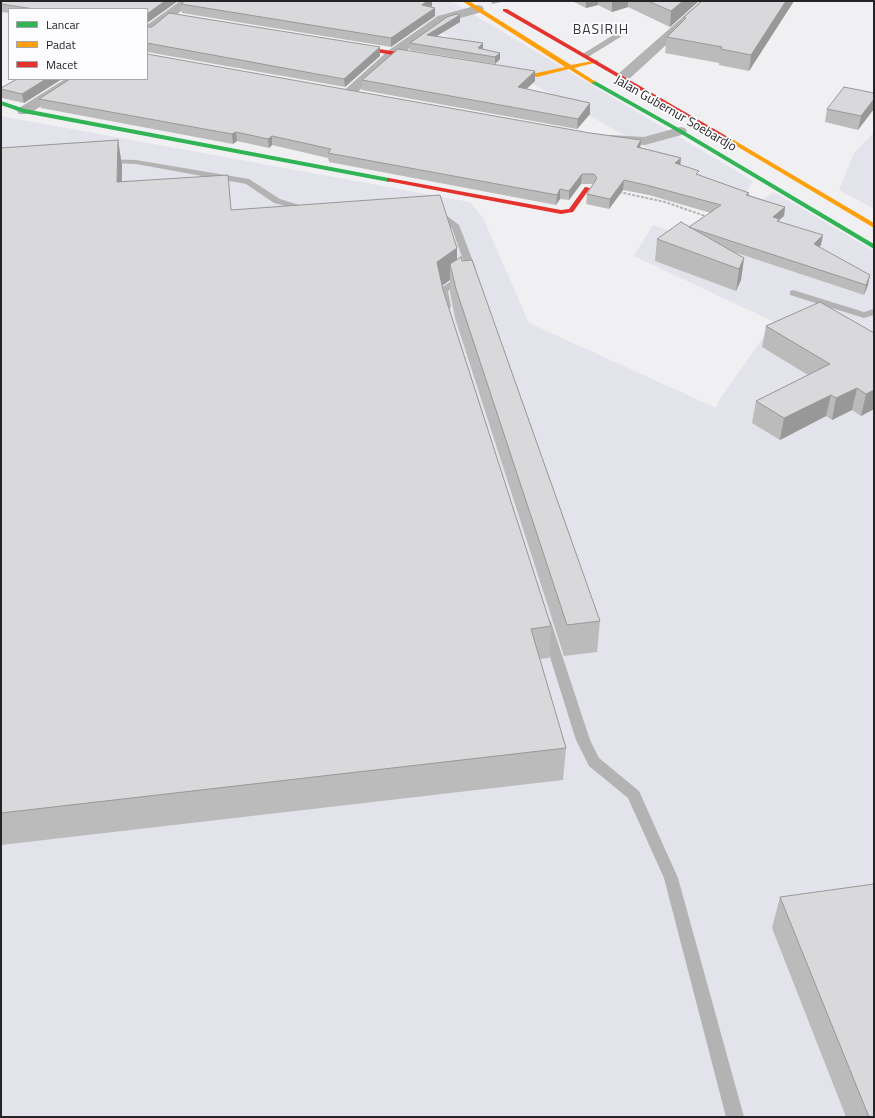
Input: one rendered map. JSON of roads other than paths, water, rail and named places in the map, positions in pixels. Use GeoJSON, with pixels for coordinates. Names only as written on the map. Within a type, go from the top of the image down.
{"type":"FeatureCollection","features":[{"type":"Feature","properties":{"kind":"main road","name":"Jalan Gubernur Soebardjo"},"geometry":{"type":"LineString","coordinates":[[465,1],[569,68],[680,131],[874,247]]}},
{"type":"Feature","properties":{"kind":"main road","name":"Jalan Gubernur Soebardjo"},"geometry":{"type":"LineString","coordinates":[[496,2],[874,226]]}},
{"type":"Feature","properties":{"kind":"main road"},"geometry":{"type":"LineString","coordinates":[[169,16],[184,18]]}},
{"type":"Feature","properties":{"kind":"main road"},"geometry":{"type":"LineString","coordinates":[[339,44],[431,59]]}},
{"type":"Feature","properties":{"kind":"main road"},"geometry":{"type":"LineString","coordinates":[[498,70],[532,76],[596,62]]}},
{"type":"Feature","properties":{"kind":"main road"},"geometry":{"type":"LineString","coordinates":[[1,103],[24,111],[561,212],[571,211],[587,188]]}},
{"type":"Feature","properties":{"kind":"street"},"geometry":{"type":"LineString","coordinates":[[148,30],[188,1]]}},
{"type":"Feature","properties":{"kind":"street"},"geometry":{"type":"LineString","coordinates":[[623,77],[708,1]]}},
{"type":"Feature","properties":{"kind":"street"},"geometry":{"type":"LineString","coordinates":[[348,93],[394,53],[442,19],[478,9]]}},
{"type":"Feature","properties":{"kind":"street"},"geometry":{"type":"LineString","coordinates":[[24,111],[73,80]]}},
{"type":"Feature","properties":{"kind":"street"},"geometry":{"type":"LineString","coordinates":[[334,90],[364,96]]}},
{"type":"Feature","properties":{"kind":"street"},"geometry":{"type":"LineString","coordinates":[[597,138],[645,141],[680,131]]}},
{"type":"Feature","properties":{"kind":"lane"},"geometry":{"type":"LineString","coordinates":[[585,55],[618,36]]}},
{"type":"Feature","properties":{"kind":"lane"},"geometry":{"type":"LineString","coordinates":[[96,161],[136,162],[249,182],[277,201],[317,210]]}},
{"type":"Feature","properties":{"kind":"lane"},"geometry":{"type":"LineString","coordinates":[[423,213],[443,217],[456,227],[471,269],[469,274],[443,290],[450,318]]}},
{"type":"Feature","properties":{"kind":"lane"},"geometry":{"type":"LineString","coordinates":[[793,293],[864,315],[874,312]]}},
{"type":"Feature","properties":{"kind":"lane"},"geometry":{"type":"LineString","coordinates":[[542,612],[583,740],[594,762],[634,795],[671,878],[735,1117]]}},
{"type":"Feature","properties":{"kind":"district","name":"BASIRIH"},"geometry":{"type":"Point","coordinates":[601,31]}}]}
